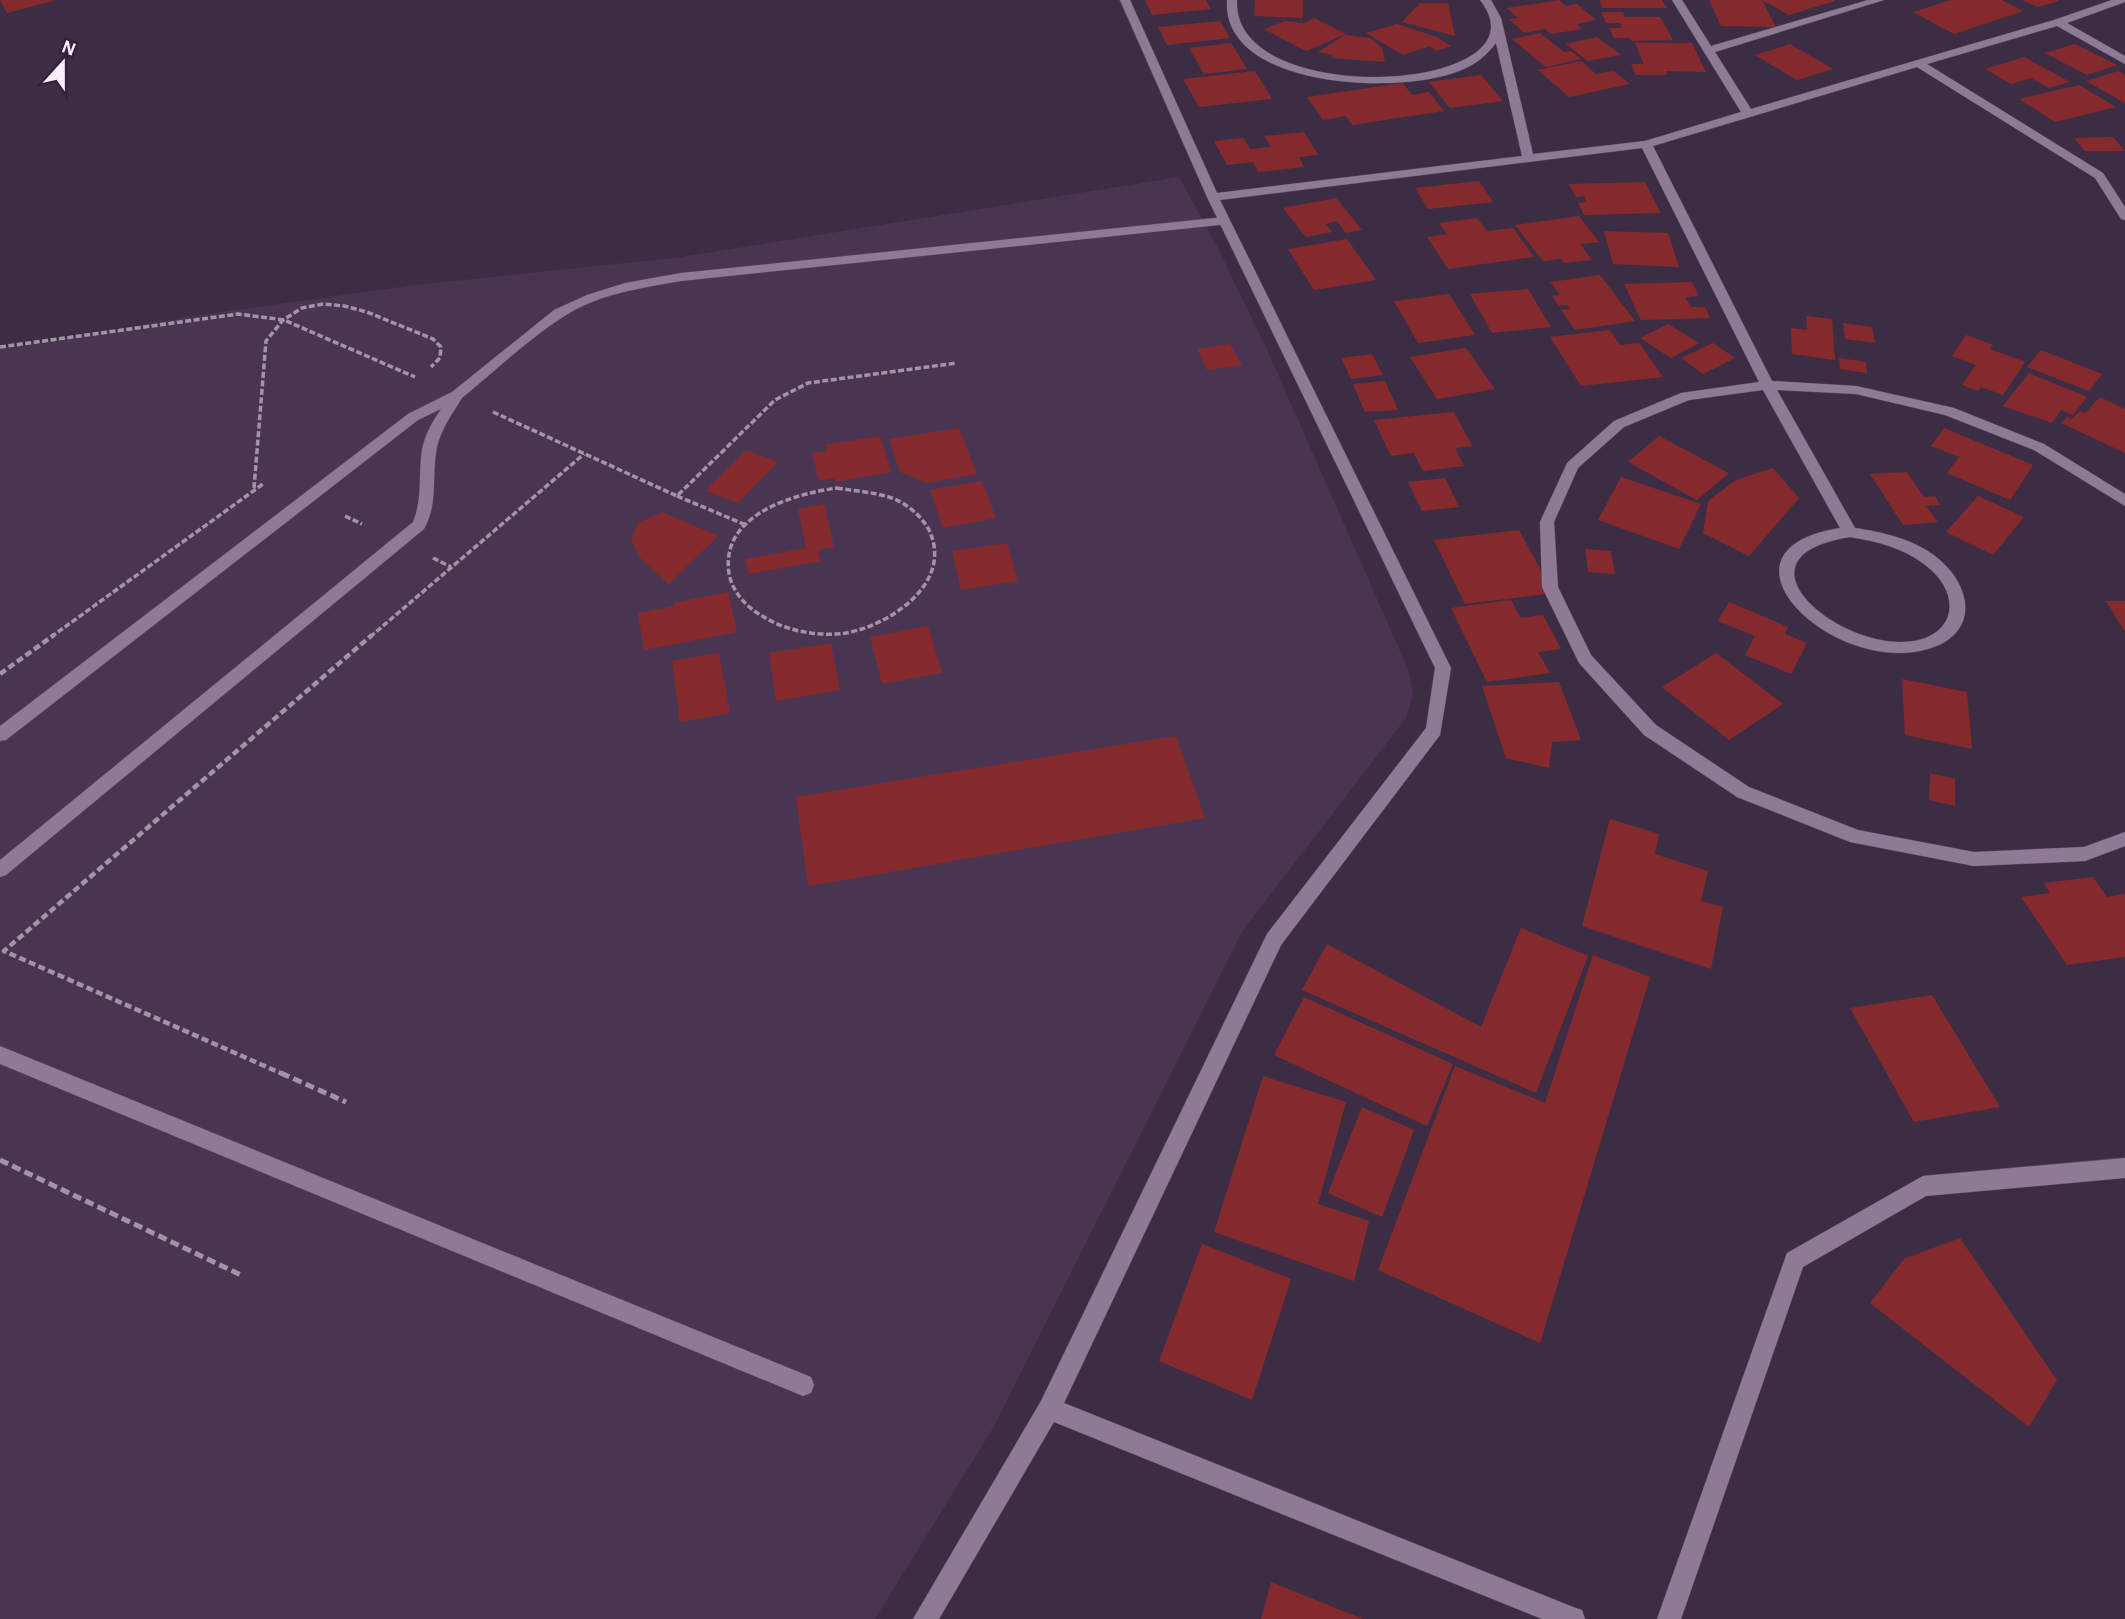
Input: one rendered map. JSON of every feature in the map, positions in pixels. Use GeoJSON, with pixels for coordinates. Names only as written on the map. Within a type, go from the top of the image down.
{"type":"FeatureCollection","features":[{"type":"Feature","properties":{"kind":"street"},"geometry":{"type":"LineString","coordinates":[[925,1619],[1049,1409],[1274,940],[1434,730],[1443,668],[1213,197],[1125,0]]}},
{"type":"Feature","properties":{"kind":"street"},"geometry":{"type":"LineString","coordinates":[[1232,0],[1232,23],[1250,45],[1282,63],[1338,78],[1374,82],[1422,78],[1461,67],[1488,50],[1498,29]]}},
{"type":"Feature","properties":{"kind":"street"},"geometry":{"type":"LineString","coordinates":[[1485,0],[1493,9],[1528,158]]}},
{"type":"Feature","properties":{"kind":"street"},"geometry":{"type":"LineString","coordinates":[[1677,0],[1748,114]]}},
{"type":"Feature","properties":{"kind":"street"},"geometry":{"type":"LineString","coordinates":[[1707,51],[1879,0]]}},
{"type":"Feature","properties":{"kind":"street"},"geometry":{"type":"LineString","coordinates":[[1213,197],[1646,144],[2058,22],[2122,0]]}},
{"type":"Feature","properties":{"kind":"street"},"geometry":{"type":"LineString","coordinates":[[2058,22],[2125,61]]}},
{"type":"Feature","properties":{"kind":"street"},"geometry":{"type":"LineString","coordinates":[[1919,63],[2099,176],[2125,216]]}},
{"type":"Feature","properties":{"kind":"street"},"geometry":{"type":"LineString","coordinates":[[1646,144],[1767,385],[1850,532]]}},
{"type":"Feature","properties":{"kind":"street"},"geometry":{"type":"LineString","coordinates":[[0,735],[413,417],[457,395],[559,313],[592,298],[630,286],[695,275],[1225,222]]}},
{"type":"Feature","properties":{"kind":"street"},"geometry":{"type":"LineString","coordinates":[[2125,501],[2039,447],[1949,411],[1856,390],[1767,385],[1686,396],[1619,424],[1572,466],[1547,522],[1550,587],[1585,659],[1650,730],[1743,792],[1856,837],[1975,859],[2085,853],[2125,839]]}},
{"type":"Feature","properties":{"kind":"street"},"geometry":{"type":"LineString","coordinates":[[0,870],[419,525],[427,510],[430,493],[432,439],[457,395]]}},
{"type":"Feature","properties":{"kind":"street"},"geometry":{"type":"LineString","coordinates":[[1850,532],[1872,535],[1917,551],[1949,579],[1959,611],[1955,625],[1944,636],[1927,644],[1907,648],[1883,647],[1836,632],[1800,604],[1790,589],[1786,573],[1792,553],[1811,538],[1829,533],[1850,532]]}},
{"type":"Feature","properties":{"kind":"street"},"geometry":{"type":"LineString","coordinates":[[0,1055],[803,1385]]}},
{"type":"Feature","properties":{"kind":"street"},"geometry":{"type":"LineString","coordinates":[[1669,1619],[1795,1260],[1923,1186],[2125,1168]]}},
{"type":"Feature","properties":{"kind":"street"},"geometry":{"type":"LineString","coordinates":[[1049,1409],[1573,1619]]}},
{"type":"Feature","properties":{"kind":"path"},"geometry":{"type":"LineString","coordinates":[[254,488],[266,341],[284,320],[313,304],[343,304],[433,339],[442,347],[440,358],[404,385]]}},
{"type":"Feature","properties":{"kind":"path"},"geometry":{"type":"LineString","coordinates":[[0,347],[217,315],[238,314],[284,320],[746,525]]}},
{"type":"Feature","properties":{"kind":"path"},"geometry":{"type":"LineString","coordinates":[[677,496],[775,400],[790,390],[808,383],[957,363]]}},
{"type":"Feature","properties":{"kind":"path"},"geometry":{"type":"LineString","coordinates":[[346,1102],[2,950],[584,454]]}},
{"type":"Feature","properties":{"kind":"path"},"geometry":{"type":"LineString","coordinates":[[0,674],[254,488],[270,480]]}},
{"type":"Feature","properties":{"kind":"path"},"geometry":{"type":"LineString","coordinates":[[864,489],[908,506],[924,519],[934,536],[938,554],[934,573],[923,592],[906,608],[883,621],[856,630],[828,633],[800,631],[775,624],[753,613],[738,597],[729,580],[728,561],[734,542],[746,525],[764,510],[811,491],[864,489]]}},
{"type":"Feature","properties":{"kind":"path"},"geometry":{"type":"LineString","coordinates":[[0,1160],[243,1276]]}},
{"type":"Feature","properties":{"kind":"shaded area"},"geometry":{"type":"Polygon","coordinates":[[[1179,177],[1218,248],[1269,354],[1408,669],[1413,694],[1406,718],[1243,930],[993,1428],[875,1619],[0,1619],[0,349],[200,315],[415,285],[675,258],[1179,177]]]}},
{"type":"Feature","properties":{"kind":"building"},"geometry":{"type":"Polygon","coordinates":[[[0,0],[53,0],[53,1],[7,13],[0,0]]]}},
{"type":"Feature","properties":{"kind":"building"},"geometry":{"type":"Polygon","coordinates":[[[1145,0],[1206,0],[1211,9],[1152,15],[1145,0]]]}},
{"type":"Feature","properties":{"kind":"building"},"geometry":{"type":"Polygon","coordinates":[[[1255,0],[1303,0],[1303,18],[1254,16],[1255,0]]]}},
{"type":"Feature","properties":{"kind":"building"},"geometry":{"type":"Polygon","coordinates":[[[1559,0],[1566,6],[1577,4],[1596,20],[1577,24],[1582,29],[1551,34],[1545,29],[1524,33],[1509,19],[1518,18],[1507,8],[1559,0]]]}},
{"type":"Feature","properties":{"kind":"building"},"geometry":{"type":"Polygon","coordinates":[[[1599,0],[1662,0],[1667,8],[1603,8],[1599,0]]]}},
{"type":"Feature","properties":{"kind":"building"},"geometry":{"type":"Polygon","coordinates":[[[1709,0],[1762,0],[1776,27],[1721,26],[1709,0]]]}},
{"type":"Feature","properties":{"kind":"building"},"geometry":{"type":"Polygon","coordinates":[[[1762,0],[1834,0],[1835,1],[1789,15],[1762,0]]]}},
{"type":"Feature","properties":{"kind":"building"},"geometry":{"type":"Polygon","coordinates":[[[1951,0],[2001,0],[2023,11],[1954,34],[1913,12],[1951,0]]]}},
{"type":"Feature","properties":{"kind":"building"},"geometry":{"type":"Polygon","coordinates":[[[2022,0],[2058,0],[2059,1],[2038,7],[2022,0]]]}},
{"type":"Feature","properties":{"kind":"building"},"geometry":{"type":"Polygon","coordinates":[[[1420,3],[1448,3],[1455,36],[1402,22],[1420,3]]]}},
{"type":"Feature","properties":{"kind":"building"},"geometry":{"type":"Polygon","coordinates":[[[1601,12],[1623,12],[1625,17],[1660,17],[1673,40],[1632,41],[1630,38],[1614,38],[1609,28],[1622,28],[1620,23],[1606,23],[1601,12]]]}},
{"type":"Feature","properties":{"kind":"building"},"geometry":{"type":"Polygon","coordinates":[[[1314,18],[1346,34],[1306,51],[1264,29],[1285,21],[1304,23],[1314,18]]]}},
{"type":"Feature","properties":{"kind":"building"},"geometry":{"type":"Polygon","coordinates":[[[1220,21],[1230,38],[1167,45],[1158,27],[1220,21]]]}},
{"type":"Feature","properties":{"kind":"building"},"geometry":{"type":"Polygon","coordinates":[[[1397,24],[1437,37],[1451,46],[1436,51],[1430,46],[1403,55],[1366,33],[1397,24]]]}},
{"type":"Feature","properties":{"kind":"building"},"geometry":{"type":"Polygon","coordinates":[[[1540,33],[1564,52],[1571,51],[1581,59],[1546,67],[1512,39],[1540,33]]]}},
{"type":"Feature","properties":{"kind":"building"},"geometry":{"type":"Polygon","coordinates":[[[1345,35],[1370,38],[1382,48],[1385,62],[1332,58],[1333,55],[1318,52],[1345,35]]]}},
{"type":"Feature","properties":{"kind":"building"},"geometry":{"type":"Polygon","coordinates":[[[1597,37],[1621,55],[1587,61],[1566,44],[1597,37]]]}},
{"type":"Feature","properties":{"kind":"building"},"geometry":{"type":"Polygon","coordinates":[[[1231,43],[1247,69],[1204,74],[1189,48],[1231,43]]]}},
{"type":"Feature","properties":{"kind":"building"},"geometry":{"type":"Polygon","coordinates":[[[1635,43],[1692,43],[1706,72],[1666,71],[1667,75],[1636,75],[1631,64],[1644,64],[1635,43]]]}},
{"type":"Feature","properties":{"kind":"building"},"geometry":{"type":"Polygon","coordinates":[[[1790,44],[1833,69],[1797,80],[1755,55],[1790,44]]]}},
{"type":"Feature","properties":{"kind":"building"},"geometry":{"type":"Polygon","coordinates":[[[2075,44],[2117,65],[2087,75],[2045,53],[2075,44]]]}},
{"type":"Feature","properties":{"kind":"building"},"geometry":{"type":"Polygon","coordinates":[[[2024,57],[2070,82],[2049,88],[2031,78],[2011,84],[1985,69],[2024,57]]]}},
{"type":"Feature","properties":{"kind":"building"},"geometry":{"type":"Polygon","coordinates":[[[1581,61],[1596,74],[1614,71],[1630,84],[1569,97],[1538,70],[1581,61]]]}},
{"type":"Feature","properties":{"kind":"building"},"geometry":{"type":"Polygon","coordinates":[[[1255,71],[1272,99],[1199,107],[1183,79],[1255,71]]]}},
{"type":"Feature","properties":{"kind":"building"},"geometry":{"type":"Polygon","coordinates":[[[2118,71],[2125,75],[2125,103],[2086,81],[2118,71]]]}},
{"type":"Feature","properties":{"kind":"building"},"geometry":{"type":"Polygon","coordinates":[[[1481,75],[1503,101],[1450,108],[1429,82],[1481,75]]]}},
{"type":"Feature","properties":{"kind":"building"},"geometry":{"type":"Polygon","coordinates":[[[1403,83],[1412,95],[1429,92],[1444,111],[1352,125],[1346,116],[1323,120],[1307,97],[1403,83]]]}},
{"type":"Feature","properties":{"kind":"building"},"geometry":{"type":"Polygon","coordinates":[[[2079,85],[2116,107],[2055,122],[2019,99],[2079,85]]]}},
{"type":"Feature","properties":{"kind":"building"},"geometry":{"type":"Polygon","coordinates":[[[1304,132],[1318,155],[1299,157],[1304,167],[1258,172],[1253,162],[1227,165],[1214,141],[1244,138],[1250,149],[1271,147],[1264,136],[1304,132]]]}},
{"type":"Feature","properties":{"kind":"building"},"geometry":{"type":"Polygon","coordinates":[[[2113,137],[2125,151],[2085,151],[2074,138],[2113,137]]]}},
{"type":"Feature","properties":{"kind":"building"},"geometry":{"type":"Polygon","coordinates":[[[1479,181],[1493,202],[1428,209],[1415,188],[1479,181]]]}},
{"type":"Feature","properties":{"kind":"building"},"geometry":{"type":"Polygon","coordinates":[[[1645,182],[1661,213],[1584,215],[1578,203],[1586,202],[1584,196],[1576,197],[1569,184],[1645,182]]]}},
{"type":"Feature","properties":{"kind":"building"},"geometry":{"type":"Polygon","coordinates":[[[1336,198],[1362,230],[1346,233],[1337,221],[1326,224],[1332,232],[1306,237],[1283,208],[1336,198]]]}},
{"type":"Feature","properties":{"kind":"building"},"geometry":{"type":"Polygon","coordinates":[[[1579,216],[1599,242],[1580,244],[1592,260],[1565,263],[1561,259],[1543,261],[1515,225],[1579,216]]]}},
{"type":"Feature","properties":{"kind":"building"},"geometry":{"type":"Polygon","coordinates":[[[1477,218],[1487,231],[1513,228],[1534,257],[1448,269],[1427,237],[1447,234],[1439,223],[1477,218]]]}},
{"type":"Feature","properties":{"kind":"building"},"geometry":{"type":"Polygon","coordinates":[[[1604,231],[1668,233],[1679,267],[1613,264],[1604,231]]]}},
{"type":"Feature","properties":{"kind":"building"},"geometry":{"type":"Polygon","coordinates":[[[1347,239],[1376,280],[1314,290],[1288,249],[1347,239]]]}},
{"type":"Feature","properties":{"kind":"building"},"geometry":{"type":"Polygon","coordinates":[[[1600,275],[1635,321],[1575,330],[1561,310],[1570,309],[1567,305],[1559,306],[1552,296],[1560,295],[1550,282],[1600,275]]]}},
{"type":"Feature","properties":{"kind":"building"},"geometry":{"type":"Polygon","coordinates":[[[1692,282],[1699,296],[1685,297],[1691,307],[1705,307],[1710,318],[1641,320],[1624,284],[1692,282]]]}},
{"type":"Feature","properties":{"kind":"building"},"geometry":{"type":"Polygon","coordinates":[[[1528,289],[1551,327],[1492,333],[1470,294],[1528,289]]]}},
{"type":"Feature","properties":{"kind":"building"},"geometry":{"type":"Polygon","coordinates":[[[1449,294],[1475,335],[1418,343],[1394,301],[1449,294]]]}},
{"type":"Feature","properties":{"kind":"building"},"geometry":{"type":"Polygon","coordinates":[[[1806,316],[1832,319],[1835,360],[1792,354],[1791,328],[1807,330],[1806,316]]]}},
{"type":"Feature","properties":{"kind":"building"},"geometry":{"type":"Polygon","coordinates":[[[1843,323],[1872,327],[1875,343],[1845,339],[1843,323]]]}},
{"type":"Feature","properties":{"kind":"building"},"geometry":{"type":"Polygon","coordinates":[[[1668,324],[1699,343],[1671,358],[1640,338],[1668,324]]]}},
{"type":"Feature","properties":{"kind":"building"},"geometry":{"type":"Polygon","coordinates":[[[1610,330],[1620,345],[1639,343],[1663,377],[1581,386],[1550,337],[1610,330]]]}},
{"type":"Feature","properties":{"kind":"building"},"geometry":{"type":"Polygon","coordinates":[[[1966,335],[1993,345],[1990,349],[2025,362],[2003,395],[1981,387],[1978,391],[1962,385],[1976,365],[1952,356],[1966,335]]]}},
{"type":"Feature","properties":{"kind":"building"},"geometry":{"type":"Polygon","coordinates":[[[1713,343],[1735,358],[1703,374],[1681,358],[1713,343]]]}},
{"type":"Feature","properties":{"kind":"building"},"geometry":{"type":"Polygon","coordinates":[[[1230,344],[1242,365],[1207,370],[1197,349],[1230,344]]]}},
{"type":"Feature","properties":{"kind":"building"},"geometry":{"type":"Polygon","coordinates":[[[1466,348],[1495,389],[1437,399],[1410,357],[1466,348]]]}},
{"type":"Feature","properties":{"kind":"building"},"geometry":{"type":"Polygon","coordinates":[[[2041,350],[2102,374],[2089,391],[2027,367],[2041,350]]]}},
{"type":"Feature","properties":{"kind":"building"},"geometry":{"type":"Polygon","coordinates":[[[1372,354],[1383,375],[1351,379],[1341,358],[1372,354]]]}},
{"type":"Feature","properties":{"kind":"building"},"geometry":{"type":"Polygon","coordinates":[[[1839,358],[1866,362],[1867,373],[1840,369],[1839,358]]]}},
{"type":"Feature","properties":{"kind":"building"},"geometry":{"type":"Polygon","coordinates":[[[2029,373],[2087,397],[2073,415],[2061,410],[2052,423],[2003,406],[2029,373]]]}},
{"type":"Feature","properties":{"kind":"building"},"geometry":{"type":"Polygon","coordinates":[[[1385,381],[1398,410],[1365,412],[1353,384],[1385,381]]]}},
{"type":"Feature","properties":{"kind":"building"},"geometry":{"type":"Polygon","coordinates":[[[2100,397],[2125,409],[2125,453],[2061,423],[2068,416],[2070,420],[2080,411],[2085,413],[2100,397]]]}},
{"type":"Feature","properties":{"kind":"building"},"geometry":{"type":"Polygon","coordinates":[[[1454,412],[1472,446],[1455,448],[1464,466],[1423,471],[1414,453],[1391,456],[1374,420],[1454,412]]]}},
{"type":"Feature","properties":{"kind":"building"},"geometry":{"type":"Polygon","coordinates":[[[959,428],[977,474],[927,483],[900,472],[889,439],[959,428]]]}},
{"type":"Feature","properties":{"kind":"building"},"geometry":{"type":"Polygon","coordinates":[[[1944,428],[2033,465],[2010,500],[1947,473],[1959,457],[1931,446],[1944,428]]]}},
{"type":"Feature","properties":{"kind":"building"},"geometry":{"type":"Polygon","coordinates":[[[880,436],[891,472],[836,482],[834,478],[819,481],[812,453],[827,451],[825,445],[880,436]]]}},
{"type":"Feature","properties":{"kind":"building"},"geometry":{"type":"Polygon","coordinates":[[[1659,436],[1729,473],[1697,500],[1628,462],[1659,436]]]}},
{"type":"Feature","properties":{"kind":"building"},"geometry":{"type":"Polygon","coordinates":[[[746,450],[778,462],[738,503],[705,491],[746,450]]]}},
{"type":"Feature","properties":{"kind":"building"},"geometry":{"type":"Polygon","coordinates":[[[1773,468],[1799,498],[1749,556],[1703,533],[1708,501],[1736,480],[1773,468]]]}},
{"type":"Feature","properties":{"kind":"building"},"geometry":{"type":"Polygon","coordinates":[[[1907,472],[1924,497],[1935,496],[1940,505],[1926,506],[1938,522],[1903,525],[1870,474],[1907,472]]]}},
{"type":"Feature","properties":{"kind":"building"},"geometry":{"type":"Polygon","coordinates":[[[1621,477],[1701,504],[1679,549],[1598,520],[1621,477]]]}},
{"type":"Feature","properties":{"kind":"building"},"geometry":{"type":"Polygon","coordinates":[[[1445,478],[1459,507],[1422,511],[1408,482],[1445,478]]]}},
{"type":"Feature","properties":{"kind":"building"},"geometry":{"type":"Polygon","coordinates":[[[982,481],[996,518],[943,528],[930,490],[982,481]]]}},
{"type":"Feature","properties":{"kind":"building"},"geometry":{"type":"Polygon","coordinates":[[[1978,496],[2024,517],[1993,555],[1946,532],[1978,496]]]}},
{"type":"Feature","properties":{"kind":"building"},"geometry":{"type":"Polygon","coordinates":[[[824,504],[834,547],[818,550],[821,561],[749,574],[745,559],[806,548],[798,509],[824,504]]]}},
{"type":"Feature","properties":{"kind":"building"},"geometry":{"type":"Polygon","coordinates":[[[662,512],[718,536],[669,584],[641,559],[631,540],[638,523],[662,512]]]}},
{"type":"Feature","properties":{"kind":"building"},"geometry":{"type":"Polygon","coordinates":[[[1519,530],[1553,593],[1465,604],[1434,540],[1519,530]]]}},
{"type":"Feature","properties":{"kind":"building"},"geometry":{"type":"Polygon","coordinates":[[[1007,543],[1018,581],[961,590],[952,551],[1007,543]]]}},
{"type":"Feature","properties":{"kind":"building"},"geometry":{"type":"Polygon","coordinates":[[[1585,549],[1611,551],[1615,574],[1588,572],[1585,549]]]}},
{"type":"Feature","properties":{"kind":"building"},"geometry":{"type":"Polygon","coordinates":[[[728,592],[737,632],[644,650],[638,613],[728,592]]]}},
{"type":"Feature","properties":{"kind":"building"},"geometry":{"type":"Polygon","coordinates":[[[1511,600],[1521,618],[1543,615],[1561,649],[1538,652],[1550,673],[1487,682],[1451,608],[1511,600]]]}},
{"type":"Feature","properties":{"kind":"building"},"geometry":{"type":"Polygon","coordinates":[[[2106,601],[2125,601],[2125,632],[2106,601]]]}},
{"type":"Feature","properties":{"kind":"building"},"geometry":{"type":"Polygon","coordinates":[[[1729,602],[1788,627],[1785,634],[1807,643],[1791,674],[1745,655],[1755,636],[1718,621],[1729,602]]]}},
{"type":"Feature","properties":{"kind":"building"},"geometry":{"type":"Polygon","coordinates":[[[928,626],[942,673],[882,684],[870,637],[928,626]]]}},
{"type":"Feature","properties":{"kind":"building"},"geometry":{"type":"Polygon","coordinates":[[[831,643],[840,690],[776,701],[769,653],[831,643]]]}},
{"type":"Feature","properties":{"kind":"building"},"geometry":{"type":"Polygon","coordinates":[[[719,653],[730,713],[680,722],[672,661],[719,653]]]}},
{"type":"Feature","properties":{"kind":"building"},"geometry":{"type":"Polygon","coordinates":[[[1716,653],[1783,704],[1729,740],[1662,687],[1716,653]]]}},
{"type":"Feature","properties":{"kind":"building"},"geometry":{"type":"Polygon","coordinates":[[[1902,679],[1967,692],[1972,749],[1905,735],[1902,679]]]}},
{"type":"Feature","properties":{"kind":"building"},"geometry":{"type":"Polygon","coordinates":[[[1559,682],[1581,740],[1552,742],[1549,768],[1506,758],[1482,686],[1559,682]]]}},
{"type":"Feature","properties":{"kind":"building"},"geometry":{"type":"Polygon","coordinates":[[[1176,736],[1205,818],[808,886],[796,797],[1176,736]]]}},
{"type":"Feature","properties":{"kind":"building"},"geometry":{"type":"Polygon","coordinates":[[[1930,773],[1955,779],[1955,806],[1929,800],[1930,773]]]}},
{"type":"Feature","properties":{"kind":"building"},"geometry":{"type":"Polygon","coordinates":[[[1610,819],[1659,834],[1655,854],[1708,871],[1701,901],[1723,907],[1711,969],[1582,926],[1610,819]]]}},
{"type":"Feature","properties":{"kind":"building"},"geometry":{"type":"Polygon","coordinates":[[[2093,877],[2107,897],[2125,894],[2125,957],[2067,965],[2021,897],[2050,893],[2044,883],[2093,877]]]}},
{"type":"Feature","properties":{"kind":"building"},"geometry":{"type":"Polygon","coordinates":[[[1521,928],[1588,956],[1536,1093],[1302,990],[1327,944],[1481,1027],[1521,928]]]}},
{"type":"Feature","properties":{"kind":"building"},"geometry":{"type":"Polygon","coordinates":[[[1593,955],[1650,977],[1540,1343],[1378,1270],[1455,1066],[1545,1103],[1593,955]]]}},
{"type":"Feature","properties":{"kind":"building"},"geometry":{"type":"Polygon","coordinates":[[[1932,995],[2000,1107],[1914,1122],[1850,1008],[1932,995]]]}},
{"type":"Feature","properties":{"kind":"building"},"geometry":{"type":"Polygon","coordinates":[[[1304,997],[1453,1064],[1427,1126],[1274,1055],[1304,997]]]}},
{"type":"Feature","properties":{"kind":"building"},"geometry":{"type":"Polygon","coordinates":[[[1263,1076],[1346,1102],[1318,1204],[1369,1221],[1354,1281],[1214,1232],[1263,1076]]]}},
{"type":"Feature","properties":{"kind":"building"},"geometry":{"type":"Polygon","coordinates":[[[1362,1107],[1414,1130],[1382,1217],[1328,1193],[1362,1107]]]}},
{"type":"Feature","properties":{"kind":"building"},"geometry":{"type":"Polygon","coordinates":[[[1960,1238],[2057,1380],[2029,1427],[1870,1303],[1904,1259],[1960,1238]]]}},
{"type":"Feature","properties":{"kind":"building"},"geometry":{"type":"Polygon","coordinates":[[[1202,1244],[1291,1279],[1252,1400],[1159,1361],[1202,1244]]]}},
{"type":"Feature","properties":{"kind":"building"},"geometry":{"type":"Polygon","coordinates":[[[1271,1582],[1363,1619],[1261,1619],[1271,1582]]]}}]}
